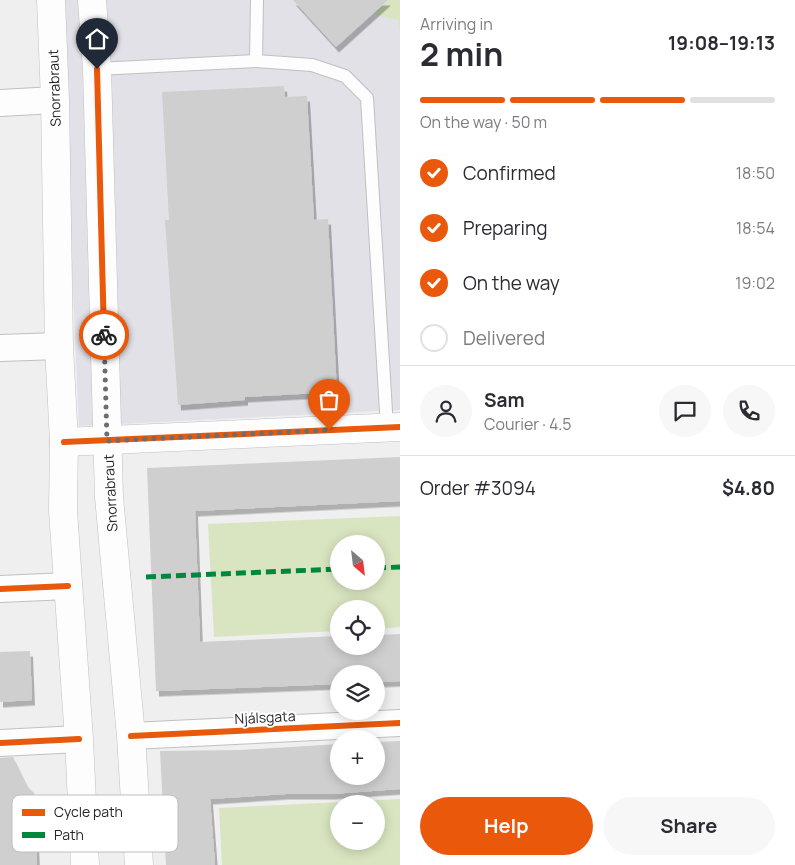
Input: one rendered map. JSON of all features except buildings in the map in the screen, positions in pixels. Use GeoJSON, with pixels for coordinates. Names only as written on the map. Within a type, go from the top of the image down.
{"type":"FeatureCollection","features":[{"type":"Feature","properties":{"kind":"main road","name":"Snorrabraut"},"geometry":{"type":"LineString","coordinates":[[51,0],[55,100],[59,346],[64,442],[63,511],[82,795]]}},
{"type":"Feature","properties":{"kind":"main road","name":"Snorrabraut"},"geometry":{"type":"LineString","coordinates":[[92,0],[97,69],[109,497],[131,736],[134,795]]}},
{"type":"Feature","properties":{"kind":"main road"},"geometry":{"type":"LineString","coordinates":[[64,442],[394,428]]}},
{"type":"Feature","properties":{"kind":"main road","name":"Snorrabraut"},"geometry":{"type":"LineString","coordinates":[[84,852],[85,865]]}},
{"type":"Feature","properties":{"kind":"main road","name":"Snorrabraut"},"geometry":{"type":"LineString","coordinates":[[137,852],[138,865]]}},
{"type":"Feature","properties":{"kind":"street"},"geometry":{"type":"LineString","coordinates":[[0,103],[55,100]]}},
{"type":"Feature","properties":{"kind":"street"},"geometry":{"type":"LineString","coordinates":[[0,348],[59,346]]}},
{"type":"Feature","properties":{"kind":"street"},"geometry":{"type":"LineString","coordinates":[[0,589],[68,586]]}},
{"type":"Feature","properties":{"kind":"street","name":"Njálsgata"},"geometry":{"type":"LineString","coordinates":[[131,736],[400,722]]}},
{"type":"Feature","properties":{"kind":"street"},"geometry":{"type":"LineString","coordinates":[[0,743],[79,740]]}},
{"type":"Feature","properties":{"kind":"lane"},"geometry":{"type":"LineString","coordinates":[[256,60],[258,0]]}},
{"type":"Feature","properties":{"kind":"lane"},"geometry":{"type":"LineString","coordinates":[[97,69],[256,60],[312,65],[345,76],[367,98],[394,428]]}},
{"type":"Feature","properties":{"kind":"shaded area"},"geometry":{"type":"Polygon","coordinates":[[[60,0],[400,0],[400,410],[79,426],[60,0]]]}},
{"type":"Feature","properties":{"kind":"green space"},"geometry":{"type":"Polygon","coordinates":[[[389,0],[400,0],[400,33],[398,20],[373,14],[389,0]]]}},
{"type":"Feature","properties":{"kind":"green space"},"geometry":{"type":"Polygon","coordinates":[[[400,516],[400,627],[385,628],[385,600],[330,600],[330,631],[214,637],[208,524],[400,516]]]}},
{"type":"Feature","properties":{"kind":"green space"},"geometry":{"type":"Polygon","coordinates":[[[400,799],[400,865],[222,865],[219,808],[330,802],[330,850],[385,850],[385,800],[400,799]]]}},
{"type":"Feature","properties":{"kind":"marked path"},"geometry":{"type":"LineString","coordinates":[[385,568],[400,567]]}},
{"type":"Feature","properties":{"kind":"marked path"},"geometry":{"type":"LineString","coordinates":[[146,577],[330,569]]}},
{"type":"Feature","properties":{"kind":"cycle path"},"geometry":{"type":"LineString","coordinates":[[64,442],[400,427]]}},
{"type":"Feature","properties":{"kind":"cycle path"},"geometry":{"type":"LineString","coordinates":[[0,589],[68,586]]}},
{"type":"Feature","properties":{"kind":"cycle path"},"geometry":{"type":"LineString","coordinates":[[131,736],[400,723]]}},
{"type":"Feature","properties":{"kind":"cycle path"},"geometry":{"type":"LineString","coordinates":[[0,743],[79,739]]}},
{"type":"Feature","properties":{"kind":"way so far"},"geometry":{"type":"LineString","coordinates":[[104,335],[107,441],[329,430]]}},
{"type":"Feature","properties":{"kind":"route"},"geometry":{"type":"LineString","coordinates":[[97,69],[104,335]]}}]}
